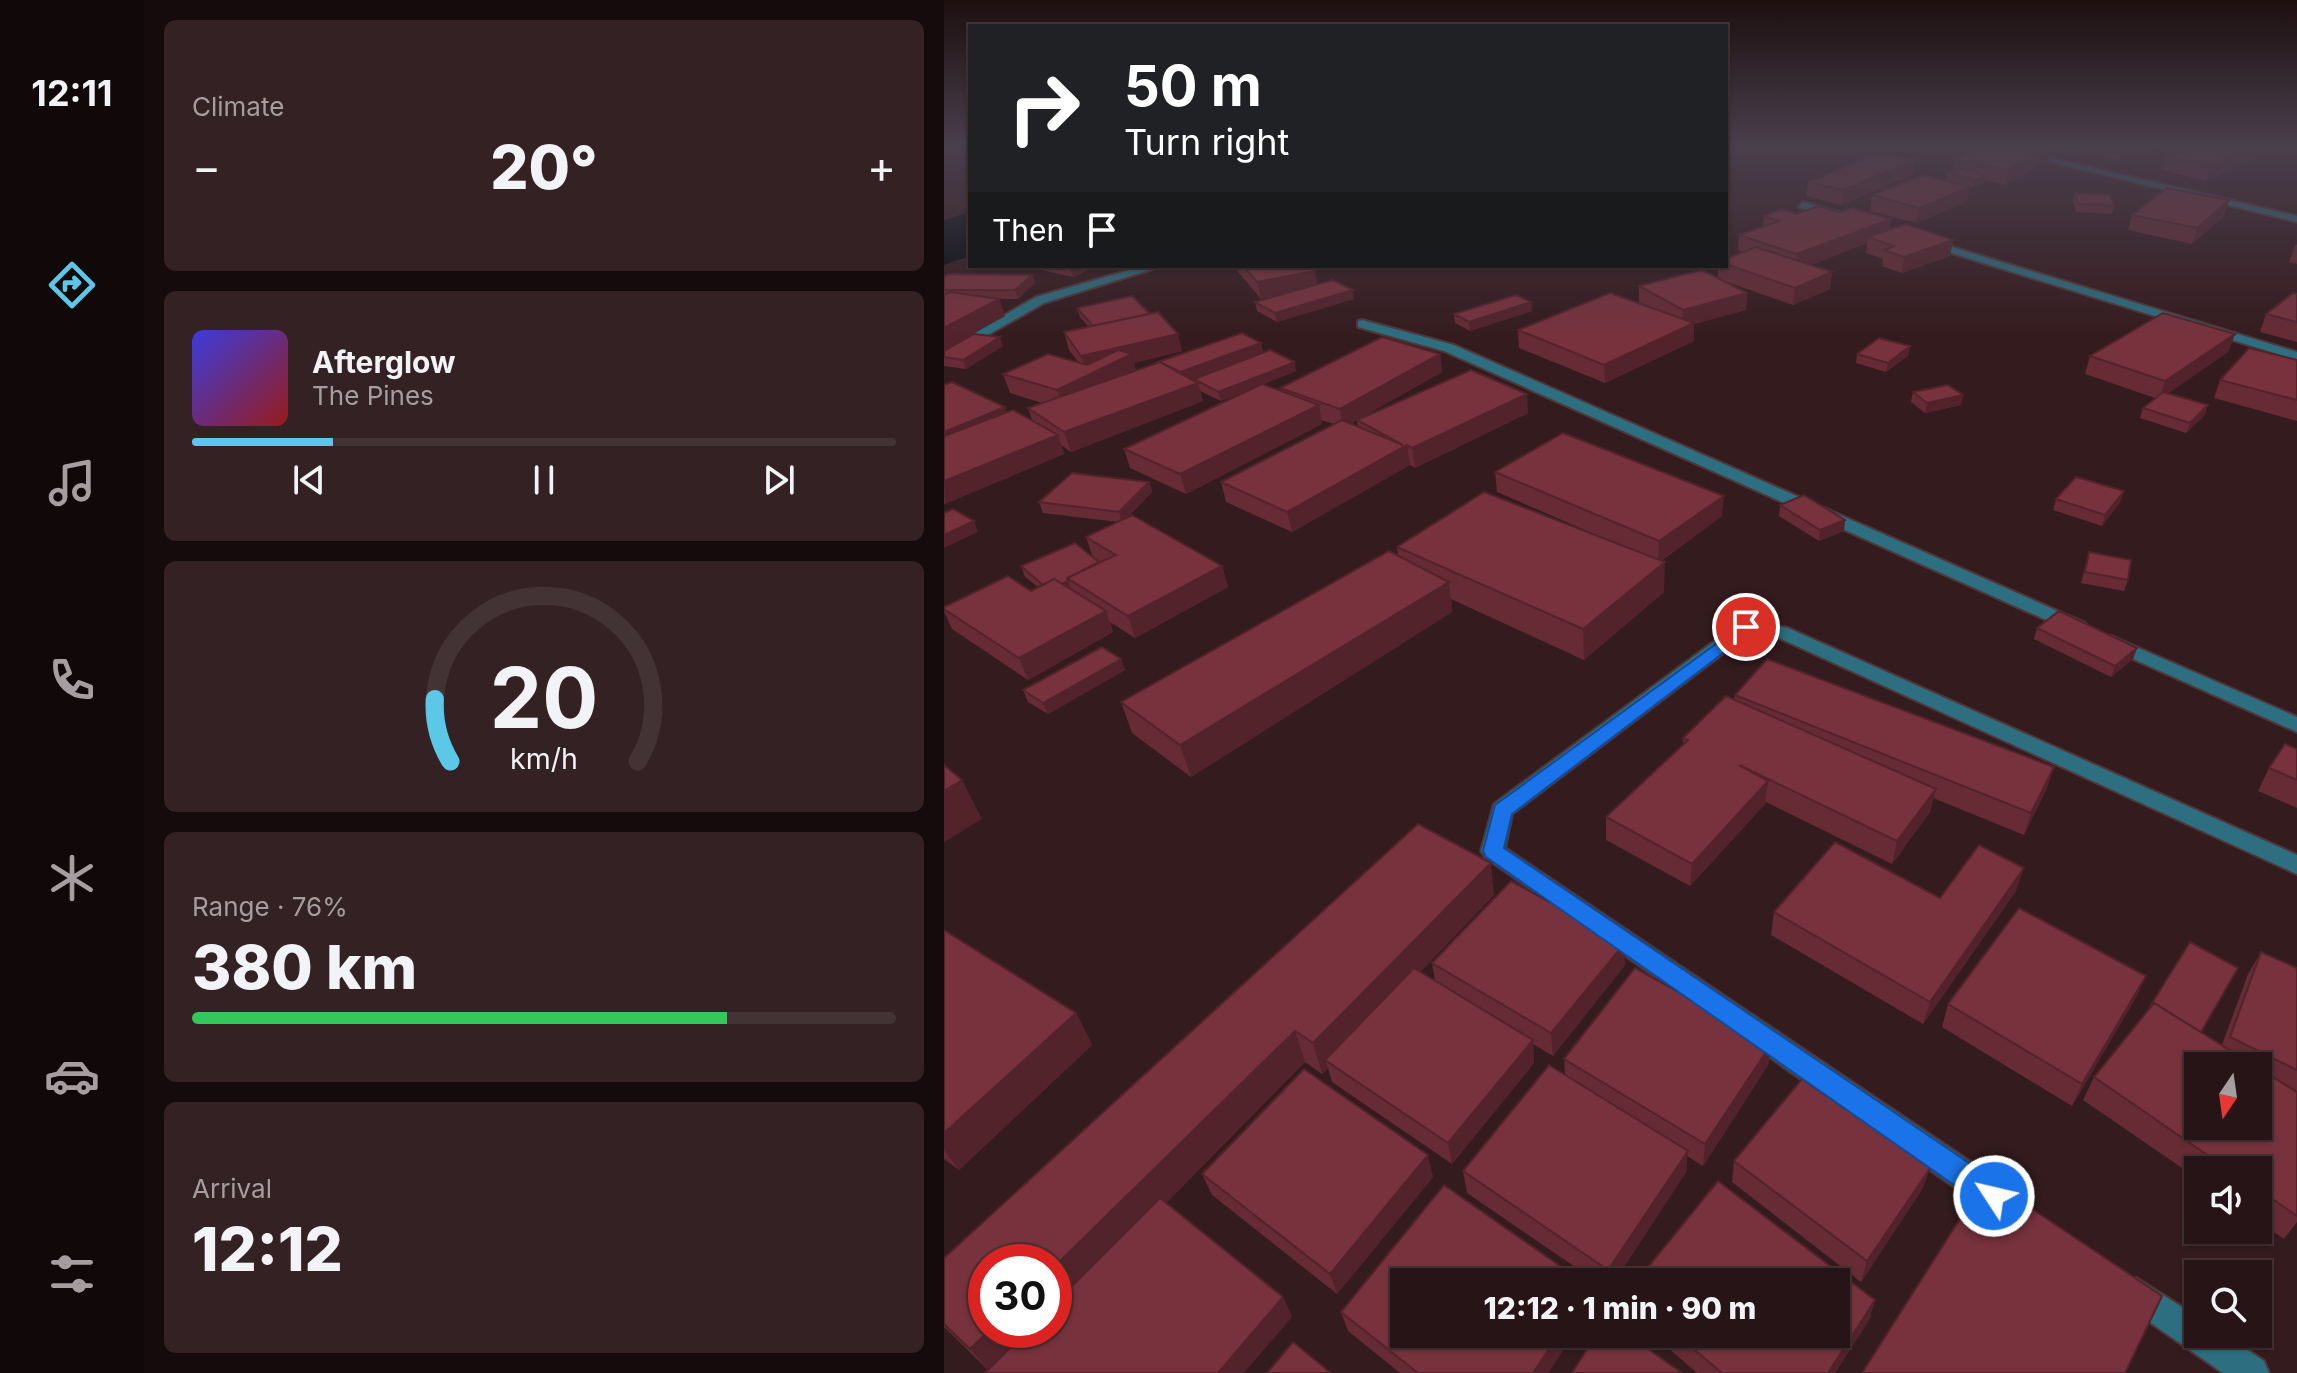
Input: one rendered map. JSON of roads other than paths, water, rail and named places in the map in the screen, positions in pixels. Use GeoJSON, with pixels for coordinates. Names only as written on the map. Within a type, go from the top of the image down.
{"type":"FeatureCollection","features":[{"type":"Feature","properties":{"kind":"street"},"geometry":{"type":"LineString","coordinates":[[1821,210],[1848,218]]}},
{"type":"Feature","properties":{"kind":"street"},"geometry":{"type":"LineString","coordinates":[[2260,210],[2297,219]]}},
{"type":"Feature","properties":{"kind":"street"},"geometry":{"type":"LineString","coordinates":[[1907,237],[2297,356]]}},
{"type":"Feature","properties":{"kind":"street"},"geometry":{"type":"LineString","coordinates":[[944,356],[1040,300],[1149,268]]}},
{"type":"Feature","properties":{"kind":"street"},"geometry":{"type":"LineString","coordinates":[[1362,324],[1449,348],[2297,725]]}},
{"type":"Feature","properties":{"kind":"street"},"geometry":{"type":"LineString","coordinates":[[2028,1220],[1493,851],[1502,810],[1746,627],[1781,632],[2297,865]]}},
{"type":"Feature","properties":{"kind":"street"},"geometry":{"type":"LineString","coordinates":[[2120,1283],[2252,1373]]}},
{"type":"Feature","properties":{"kind":"waterway"},"geometry":{"type":"LineString","coordinates":[[944,246],[968,231]]}}]}
